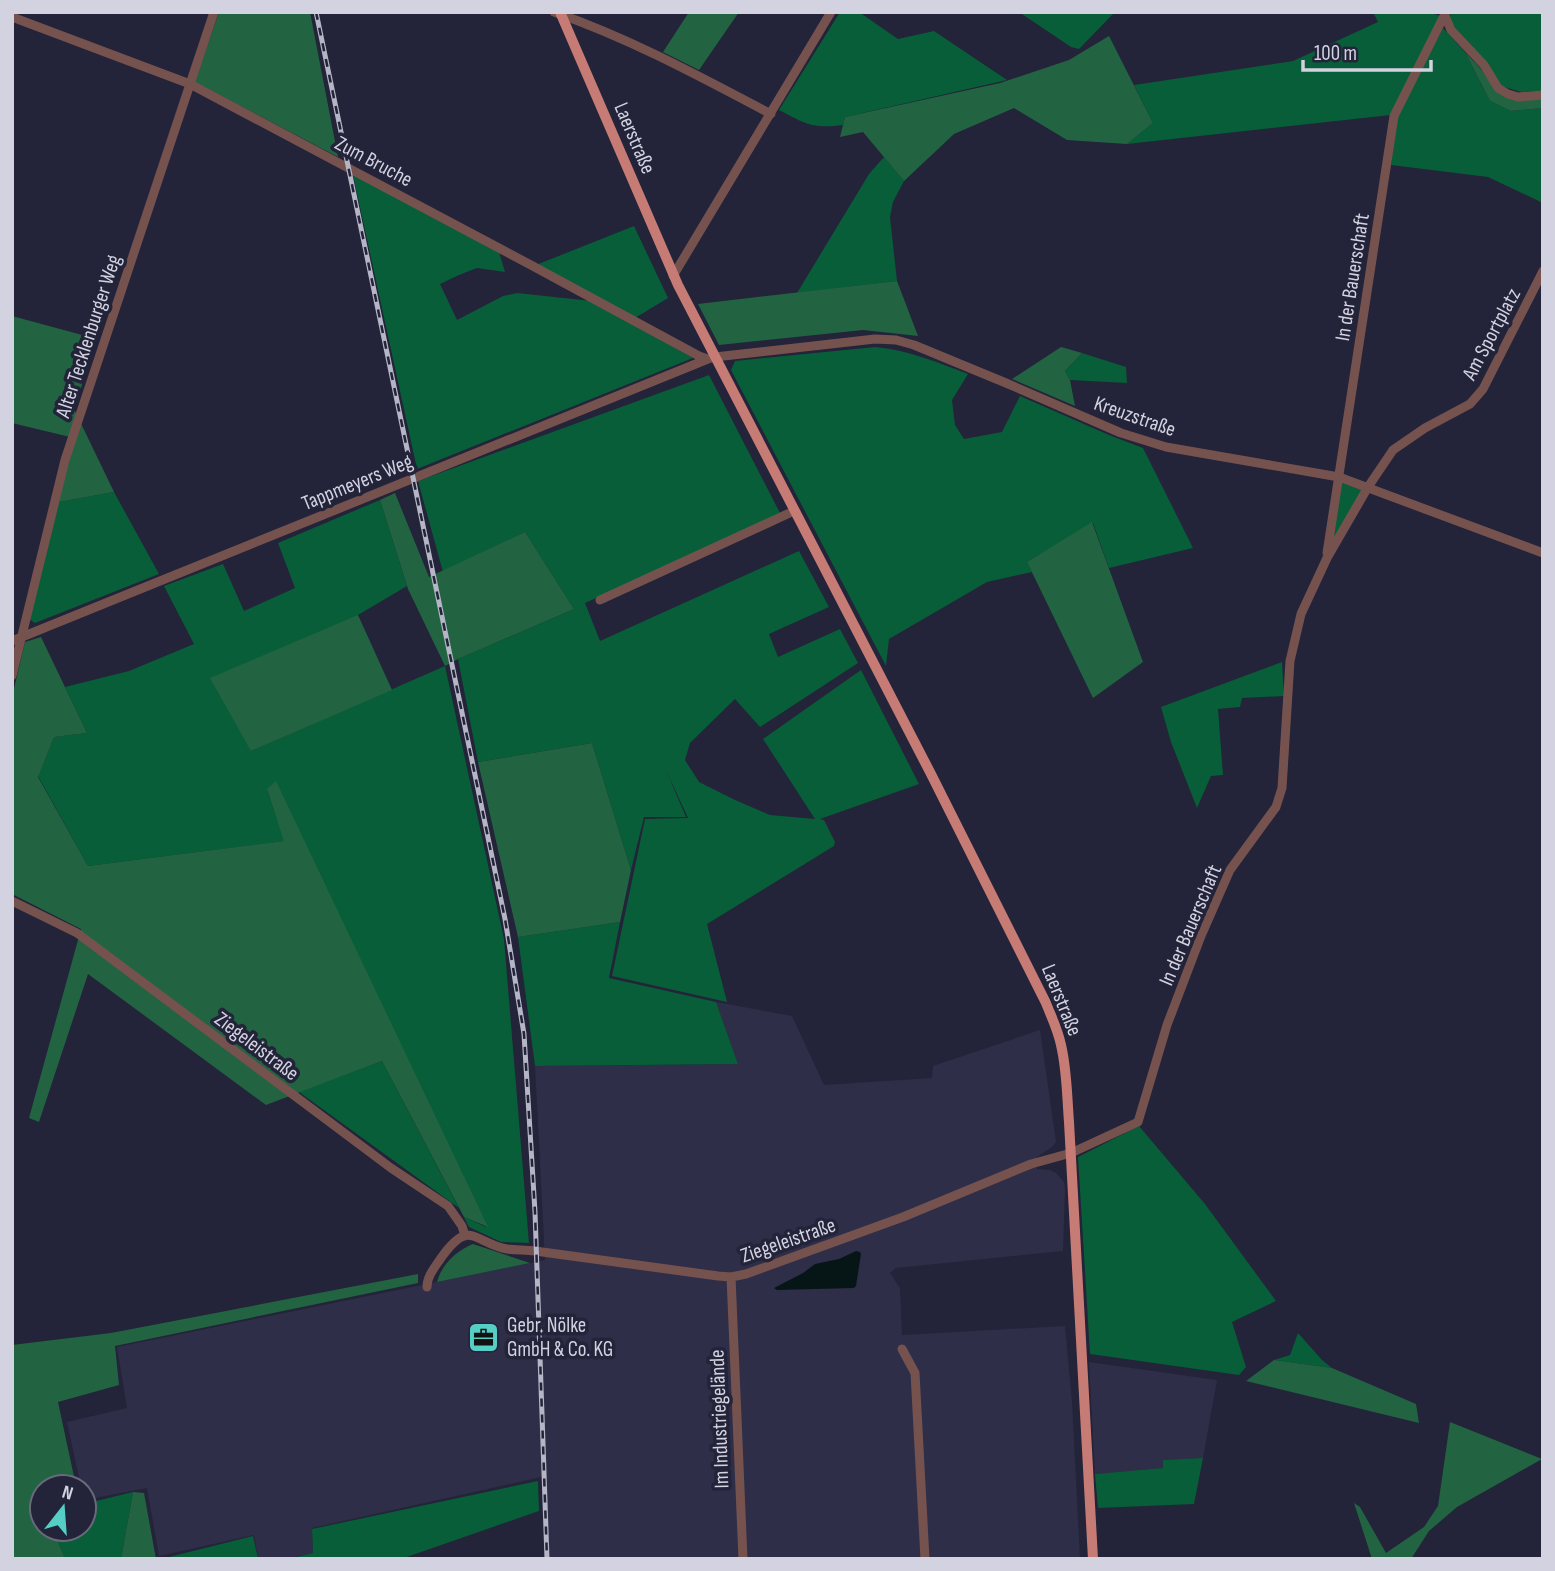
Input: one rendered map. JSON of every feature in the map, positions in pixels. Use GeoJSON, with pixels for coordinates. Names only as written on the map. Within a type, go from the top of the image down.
{"type":"FeatureCollection","features":[{"type":"Feature","properties":{"kind":"main road","name":"Laerstraße"},"geometry":{"type":"LineString","coordinates":[[558,13],[712,358],[931,774],[1046,1003],[1058,1033],[1071,1153],[1093,1559]]}},
{"type":"Feature","properties":{"kind":"street","name":"Alter Tecklenburger Weg"},"geometry":{"type":"LineString","coordinates":[[12,676],[65,460],[214,12]]}},
{"type":"Feature","properties":{"kind":"street"},"geometry":{"type":"LineString","coordinates":[[673,275],[831,12]]}},
{"type":"Feature","properties":{"kind":"street","name":"Laerstraße"},"geometry":{"type":"LineString","coordinates":[[558,13],[648,50],[771,114]]}},
{"type":"Feature","properties":{"kind":"street"},"geometry":{"type":"LineString","coordinates":[[1446,14],[1451,30],[1484,65],[1498,88],[1518,97],[1543,95]]}},
{"type":"Feature","properties":{"kind":"street","name":"In der Bauerschaft"},"geometry":{"type":"LineString","coordinates":[[1327,558],[1394,116],[1446,14]]}},
{"type":"Feature","properties":{"kind":"street","name":"Zum Bruche"},"geometry":{"type":"LineString","coordinates":[[12,17],[190,84],[699,356],[712,358]]}},
{"type":"Feature","properties":{"kind":"street","name":"Am Sportplatz"},"geometry":{"type":"LineString","coordinates":[[1368,487],[1393,450],[1424,428],[1470,404],[1483,389],[1543,271]]}},
{"type":"Feature","properties":{"kind":"street","name":"Kreuzstraße"},"geometry":{"type":"LineString","coordinates":[[712,358],[875,339],[896,340],[1006,383],[1121,433],[1166,447],[1339,477],[1543,553]]}},
{"type":"Feature","properties":{"kind":"street","name":"Tappmeyers Weg"},"geometry":{"type":"LineString","coordinates":[[12,641],[712,358]]}},
{"type":"Feature","properties":{"kind":"street","name":"In der Bauerschaft"},"geometry":{"type":"LineString","coordinates":[[1071,1153],[1138,1122],[1167,1025],[1206,925],[1230,870],[1276,807],[1283,788],[1290,662],[1301,614],[1327,558],[1368,487]]}},
{"type":"Feature","properties":{"kind":"street"},"geometry":{"type":"LineString","coordinates":[[600,600],[794,512]]}},
{"type":"Feature","properties":{"kind":"street","name":"Ziegeleistraße"},"geometry":{"type":"LineString","coordinates":[[12,901],[78,933],[391,1168],[449,1206],[465,1236],[473,1235],[506,1249],[548,1252],[731,1277],[746,1275],[903,1217],[1031,1164],[1071,1153]]}},
{"type":"Feature","properties":{"kind":"street"},"geometry":{"type":"LineString","coordinates":[[427,1287],[429,1276],[452,1243],[465,1236]]}},
{"type":"Feature","properties":{"kind":"street","name":"Im Industriegelände"},"geometry":{"type":"LineString","coordinates":[[731,1277],[743,1559]]}},
{"type":"Feature","properties":{"kind":"street"},"geometry":{"type":"LineString","coordinates":[[902,1349],[915,1373],[925,1559]]}},
{"type":"Feature","properties":{"kind":"shaded area"},"geometry":{"type":"Polygon","coordinates":[[[716,1002],[792,1016],[824,1085],[932,1078],[933,1066],[1040,1030],[1056,1142],[1037,1157],[1037,1169],[1050,1170],[1064,1182],[1063,1251],[896,1268],[890,1273],[900,1288],[902,1335],[1065,1326],[1072,1402],[1080,1559],[549,1559],[546,1476],[312,1528],[313,1553],[286,1559],[258,1559],[254,1535],[159,1556],[147,1488],[98,1497],[98,1473],[78,1473],[67,1422],[127,1408],[117,1347],[545,1260],[535,1066],[738,1064],[716,1002]]]}},
{"type":"Feature","properties":{"kind":"shaded area"},"geometry":{"type":"Polygon","coordinates":[[[856,1251],[861,1254],[854,1288],[774,1288],[815,1264],[839,1259],[856,1251]]]}},
{"type":"Feature","properties":{"kind":"shaded area"},"geometry":{"type":"Polygon","coordinates":[[[1089,1362],[1217,1380],[1203,1458],[1164,1460],[1164,1468],[1095,1474],[1089,1362]]]}},
{"type":"Feature","properties":{"kind":"green space"},"geometry":{"type":"Polygon","coordinates":[[[219,12],[310,12],[338,157],[195,82],[219,12]]]}},
{"type":"Feature","properties":{"kind":"green space"},"geometry":{"type":"Polygon","coordinates":[[[689,12],[739,12],[699,70],[663,52],[689,12]]]}},
{"type":"Feature","properties":{"kind":"green space"},"geometry":{"type":"Polygon","coordinates":[[[840,12],[859,12],[898,39],[934,31],[1007,80],[845,117],[843,125],[816,126],[803,122],[779,110],[840,12]]]}},
{"type":"Feature","properties":{"kind":"green space"},"geometry":{"type":"Polygon","coordinates":[[[1019,12],[1114,13],[1079,49],[1071,47],[1019,12]]]}},
{"type":"Feature","properties":{"kind":"green space"},"geometry":{"type":"Polygon","coordinates":[[[1373,12],[1427,12],[1441,16],[1391,115],[1127,144],[1153,123],[1134,85],[1293,61],[1378,22],[1373,12]]]}},
{"type":"Feature","properties":{"kind":"green space"},"geometry":{"type":"Polygon","coordinates":[[[1451,12],[1543,12],[1543,91],[1521,92],[1501,86],[1455,30],[1451,12]]]}},
{"type":"Feature","properties":{"kind":"green space"},"geometry":{"type":"Polygon","coordinates":[[[1443,28],[1465,52],[1490,101],[1511,111],[1543,108],[1543,203],[1488,177],[1391,165],[1397,117],[1443,28]]]}},
{"type":"Feature","properties":{"kind":"green space"},"geometry":{"type":"Polygon","coordinates":[[[1109,36],[1153,123],[1127,144],[1067,140],[1014,108],[954,134],[904,181],[863,132],[840,137],[845,117],[1000,83],[1069,60],[1109,36]]]}},
{"type":"Feature","properties":{"kind":"green space"},"geometry":{"type":"Polygon","coordinates":[[[1465,52],[1497,92],[1543,99],[1543,108],[1511,111],[1490,101],[1465,52]]]}},
{"type":"Feature","properties":{"kind":"green space"},"geometry":{"type":"Polygon","coordinates":[[[884,157],[904,181],[893,202],[890,217],[897,281],[797,293],[869,174],[884,157]]]}},
{"type":"Feature","properties":{"kind":"green space"},"geometry":{"type":"Polygon","coordinates":[[[353,175],[499,252],[505,272],[477,268],[440,284],[457,320],[503,296],[517,293],[592,301],[693,358],[417,469],[353,175]]]}},
{"type":"Feature","properties":{"kind":"green space"},"geometry":{"type":"Polygon","coordinates":[[[634,226],[668,298],[635,318],[536,265],[634,226]]]}},
{"type":"Feature","properties":{"kind":"green space"},"geometry":{"type":"Polygon","coordinates":[[[897,281],[918,336],[863,330],[719,345],[698,304],[897,281]]]}},
{"type":"Feature","properties":{"kind":"green space"},"geometry":{"type":"Polygon","coordinates":[[[12,316],[97,339],[74,409],[114,492],[59,502],[70,437],[12,423],[12,316]]]}},
{"type":"Feature","properties":{"kind":"green space"},"geometry":{"type":"Polygon","coordinates":[[[875,347],[911,354],[968,374],[952,400],[955,425],[964,439],[1002,432],[1020,396],[1143,448],[1193,548],[1109,568],[1093,523],[1027,562],[1032,572],[987,582],[889,639],[886,666],[731,370],[735,361],[875,347]]]}},
{"type":"Feature","properties":{"kind":"green space"},"geometry":{"type":"Polygon","coordinates":[[[1061,347],[1082,353],[1065,371],[1070,380],[1075,406],[1012,379],[1061,347]]]}},
{"type":"Feature","properties":{"kind":"green space"},"geometry":{"type":"Polygon","coordinates":[[[1082,353],[1126,367],[1127,383],[1070,380],[1065,371],[1082,353]]]}},
{"type":"Feature","properties":{"kind":"green space"},"geometry":{"type":"Polygon","coordinates":[[[709,375],[781,515],[585,603],[600,641],[799,551],[829,607],[769,634],[778,657],[840,629],[858,663],[760,727],[735,699],[690,743],[685,760],[699,782],[733,799],[770,815],[815,819],[763,739],[861,670],[919,784],[820,819],[824,820],[835,842],[834,846],[707,924],[727,1002],[612,976],[645,819],[688,818],[666,770],[686,817],[644,817],[631,870],[592,743],[478,762],[458,659],[574,609],[525,532],[443,572],[418,481],[709,375]]]}},
{"type":"Feature","properties":{"kind":"green space"},"geometry":{"type":"Polygon","coordinates":[[[1342,483],[1362,490],[1335,539],[1332,538],[1342,483]]]}},
{"type":"Feature","properties":{"kind":"green space"},"geometry":{"type":"Polygon","coordinates":[[[114,492],[159,574],[35,623],[29,619],[59,502],[114,492]]]}},
{"type":"Feature","properties":{"kind":"green space"},"geometry":{"type":"Polygon","coordinates":[[[395,493],[429,577],[525,532],[574,609],[445,666],[408,589],[380,500],[395,493]]]}},
{"type":"Feature","properties":{"kind":"green space"},"geometry":{"type":"Polygon","coordinates":[[[380,500],[407,586],[358,615],[251,751],[445,666],[504,939],[529,1243],[501,1242],[469,1227],[464,1217],[486,1227],[267,790],[285,841],[88,866],[38,776],[54,737],[87,733],[65,687],[129,671],[194,644],[164,586],[223,564],[244,611],[295,588],[278,543],[380,500]]]}},
{"type":"Feature","properties":{"kind":"green space"},"geometry":{"type":"Polygon","coordinates":[[[1092,522],[1143,662],[1093,698],[1027,562],[1092,522]]]}},
{"type":"Feature","properties":{"kind":"green space"},"geometry":{"type":"Polygon","coordinates":[[[358,615],[392,690],[251,751],[210,678],[358,615]]]}},
{"type":"Feature","properties":{"kind":"green space"},"geometry":{"type":"Polygon","coordinates":[[[41,637],[87,733],[54,737],[38,777],[88,866],[284,841],[267,789],[276,781],[488,1227],[464,1217],[382,1061],[266,1105],[88,974],[39,1122],[29,1118],[81,929],[12,894],[12,697],[25,642],[41,637]]]}},
{"type":"Feature","properties":{"kind":"green space"},"geometry":{"type":"Polygon","coordinates":[[[1282,662],[1284,696],[1242,698],[1240,707],[1218,709],[1223,775],[1211,776],[1197,808],[1171,742],[1161,707],[1282,662]]]}},
{"type":"Feature","properties":{"kind":"green space"},"geometry":{"type":"Polygon","coordinates":[[[592,743],[631,870],[620,922],[518,937],[478,762],[592,743]]]}},
{"type":"Feature","properties":{"kind":"green space"},"geometry":{"type":"Polygon","coordinates":[[[620,922],[609,978],[716,1002],[738,1064],[535,1066],[518,937],[620,922]]]}},
{"type":"Feature","properties":{"kind":"green space"},"geometry":{"type":"Polygon","coordinates":[[[382,1061],[459,1208],[299,1092],[382,1061]]]}},
{"type":"Feature","properties":{"kind":"green space"},"geometry":{"type":"Polygon","coordinates":[[[1139,1126],[1205,1204],[1276,1301],[1232,1322],[1246,1367],[1239,1375],[1090,1354],[1078,1157],[1139,1126]]]}},
{"type":"Feature","properties":{"kind":"green space"},"geometry":{"type":"Polygon","coordinates":[[[473,1244],[530,1263],[437,1282],[450,1259],[473,1244]]]}},
{"type":"Feature","properties":{"kind":"green space"},"geometry":{"type":"Polygon","coordinates":[[[418,1274],[418,1283],[115,1346],[119,1385],[58,1402],[73,1473],[28,1473],[28,1543],[59,1543],[65,1559],[12,1559],[12,1345],[111,1333],[418,1274]]]}},
{"type":"Feature","properties":{"kind":"green space"},"geometry":{"type":"Polygon","coordinates":[[[1298,1333],[1332,1368],[1274,1360],[1290,1355],[1298,1333]]]}},
{"type":"Feature","properties":{"kind":"green space"},"geometry":{"type":"Polygon","coordinates":[[[1274,1360],[1332,1368],[1416,1404],[1419,1423],[1246,1381],[1274,1360]]]}},
{"type":"Feature","properties":{"kind":"green space"},"geometry":{"type":"Polygon","coordinates":[[[1450,1422],[1542,1459],[1457,1507],[1429,1531],[1411,1559],[1372,1559],[1354,1503],[1360,1507],[1386,1553],[1424,1527],[1438,1506],[1450,1422]]]}},
{"type":"Feature","properties":{"kind":"green space"},"geometry":{"type":"Polygon","coordinates":[[[1203,1458],[1194,1504],[1098,1508],[1095,1474],[1163,1468],[1163,1460],[1203,1458]]]}},
{"type":"Feature","properties":{"kind":"green space"},"geometry":{"type":"Polygon","coordinates":[[[538,1481],[539,1511],[401,1559],[288,1559],[313,1553],[312,1529],[538,1481]]]}},
{"type":"Feature","properties":{"kind":"green space"},"geometry":{"type":"Polygon","coordinates":[[[133,1492],[121,1559],[65,1559],[59,1543],[98,1543],[98,1501],[133,1492]]]}},
{"type":"Feature","properties":{"kind":"green space"},"geometry":{"type":"Polygon","coordinates":[[[133,1492],[144,1493],[156,1559],[121,1559],[133,1492]]]}},
{"type":"Feature","properties":{"kind":"green space"},"geometry":{"type":"Polygon","coordinates":[[[253,1536],[258,1559],[161,1559],[253,1536]]]}},
{"type":"Feature","properties":{"kind":"railway"},"geometry":{"type":"LineString","coordinates":[[316,12],[505,919],[524,1034],[535,1212],[547,1559]]}},
{"type":"Feature","properties":{"kind":"place","name":"Gebr. Nölke GmbH & Co. KG"},"geometry":{"type":"Point","coordinates":[484,1337]}}]}
